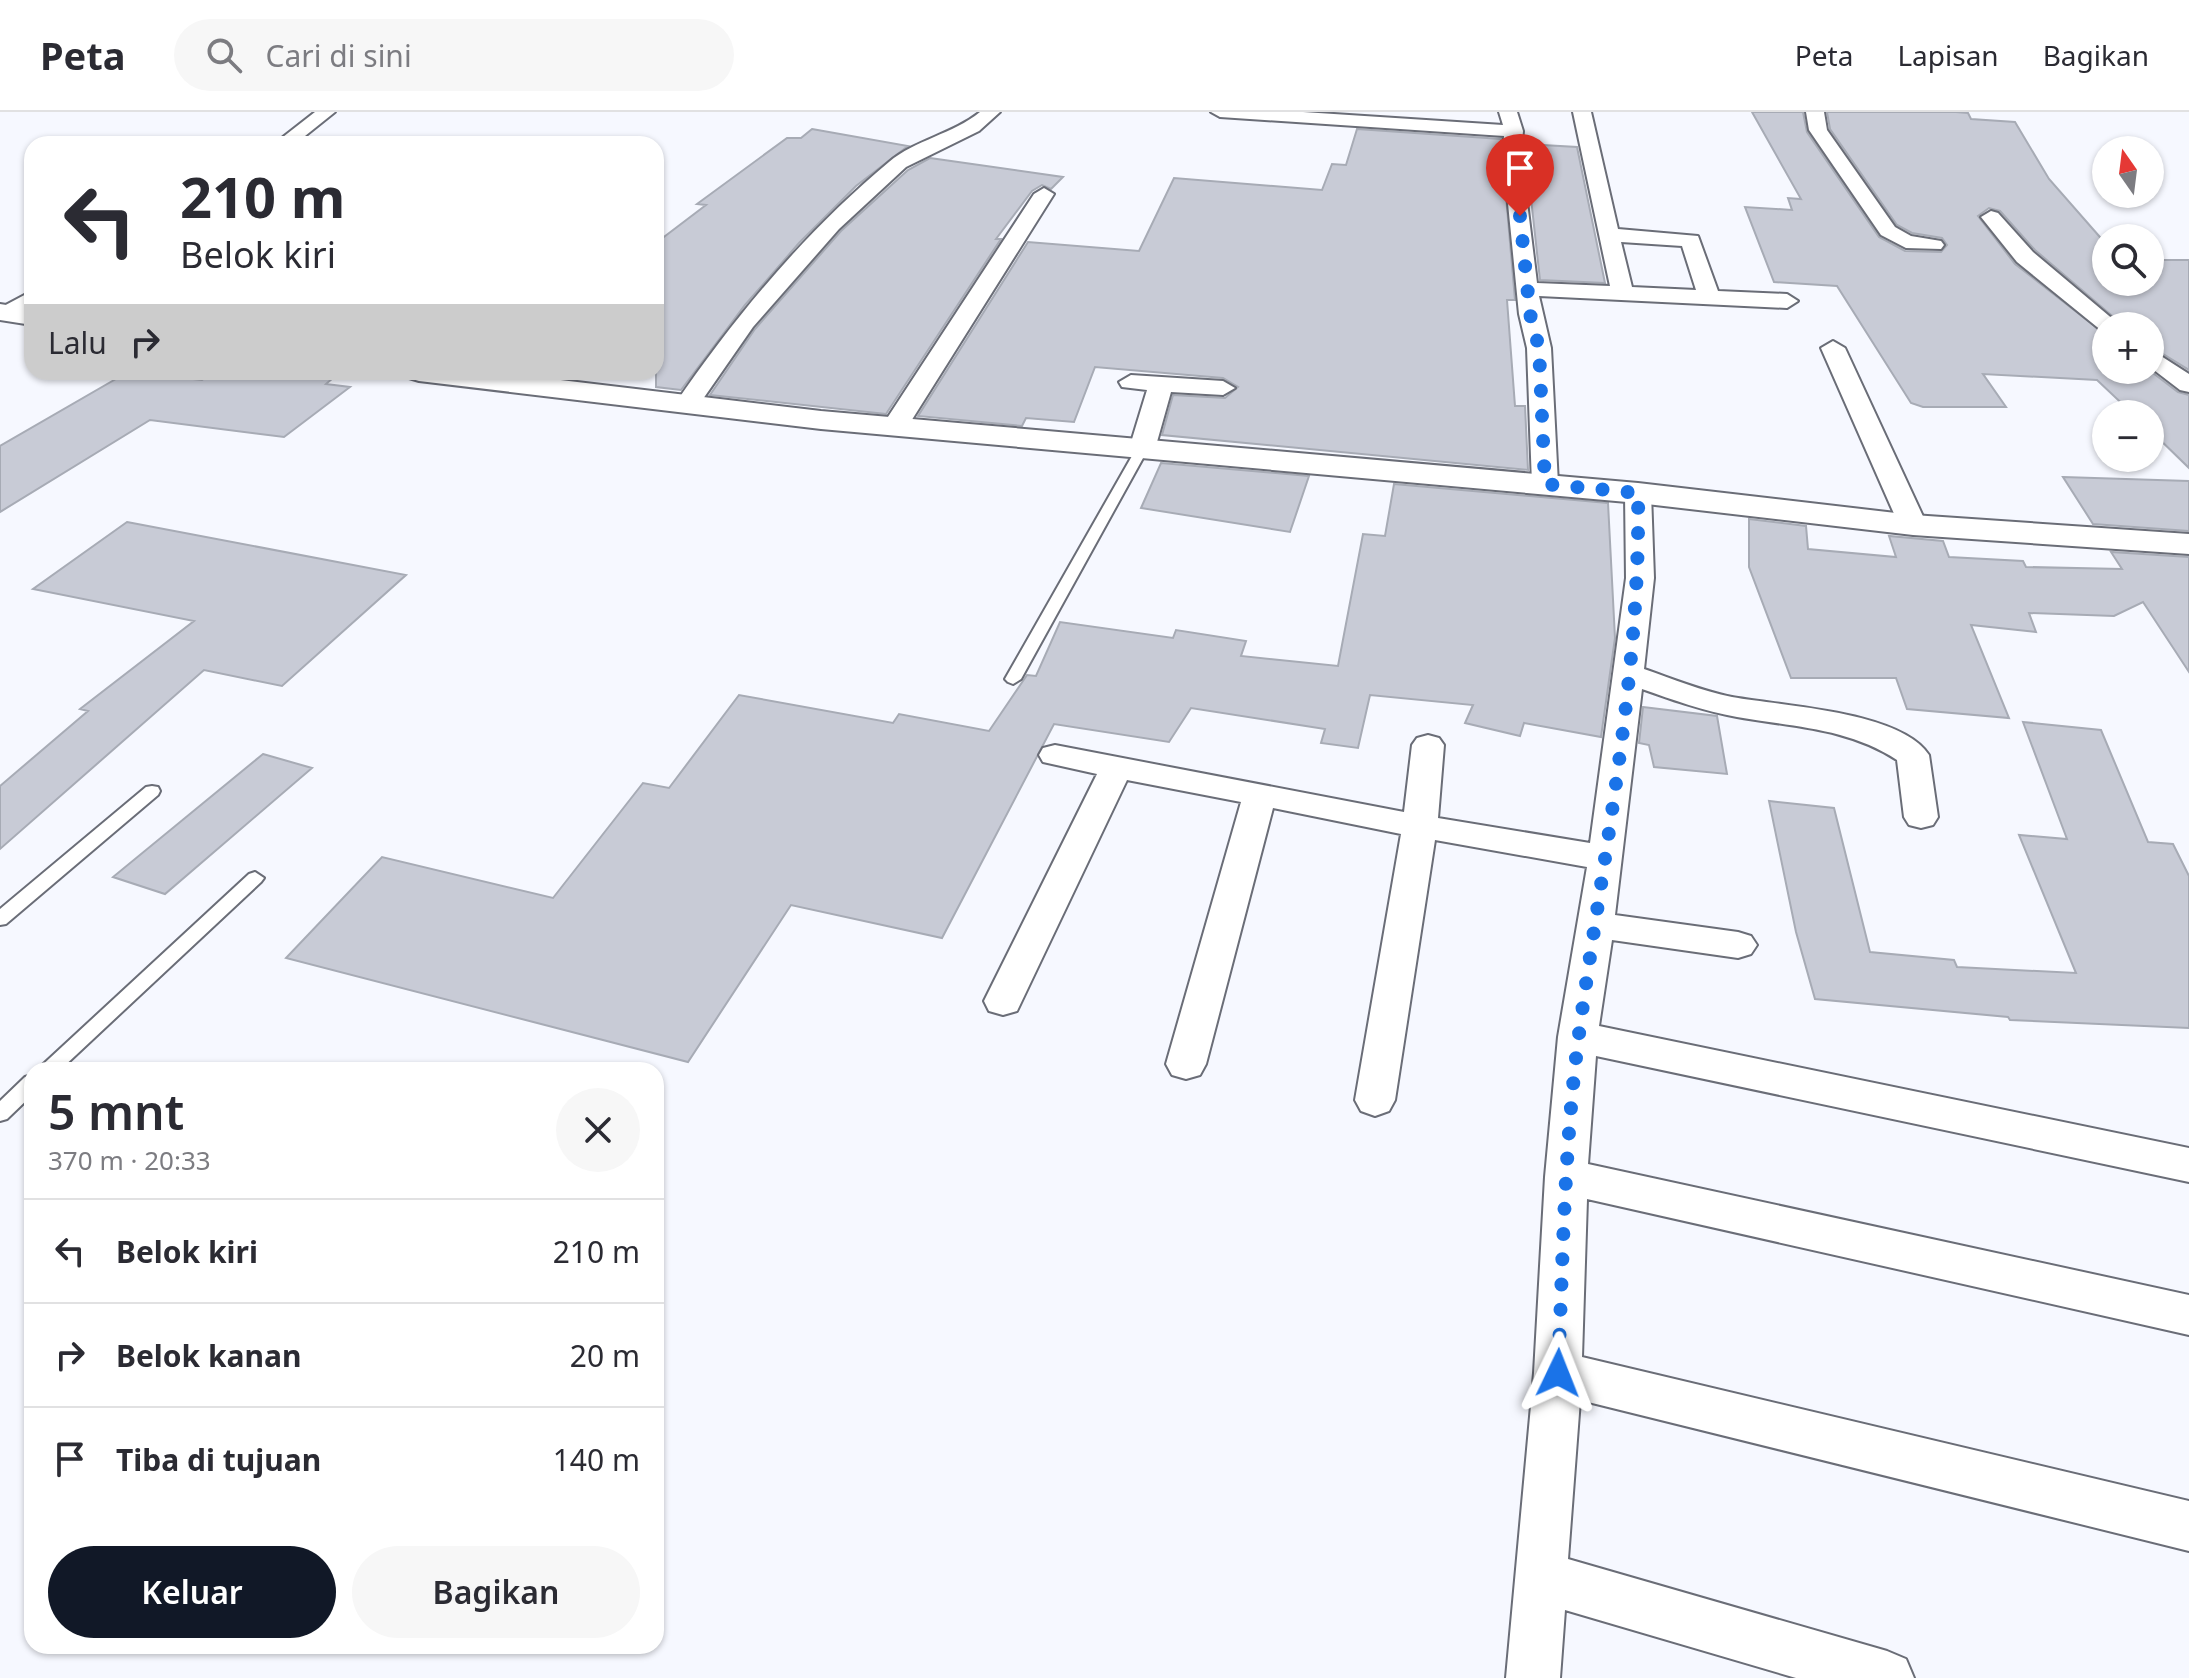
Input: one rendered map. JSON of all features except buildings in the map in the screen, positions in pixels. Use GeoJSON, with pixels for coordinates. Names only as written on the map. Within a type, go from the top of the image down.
{"type":"FeatureCollection","features":[{"type":"Feature","properties":{"kind":"street"},"geometry":{"type":"LineString","coordinates":[[294,136],[326,112]]}},
{"type":"Feature","properties":{"kind":"street"},"geometry":{"type":"LineString","coordinates":[[687,404],[745,322],[832,225],[899,163],[973,127],[991,112]]}},
{"type":"Feature","properties":{"kind":"street"},"geometry":{"type":"LineString","coordinates":[[1220,112],[1511,122],[1530,314],[1539,348],[1545,484]]}},
{"type":"Feature","properties":{"kind":"street"},"geometry":{"type":"LineString","coordinates":[[1582,112],[1612,235],[1622,293]]}},
{"type":"Feature","properties":{"kind":"street"},"geometry":{"type":"LineString","coordinates":[[1815,112],[1818,130],[1888,231],[1906,242],[1934,245]]}},
{"type":"Feature","properties":{"kind":"street"},"geometry":{"type":"LineString","coordinates":[[895,426],[1044,194]]}},
{"type":"Feature","properties":{"kind":"street"},"geometry":{"type":"LineString","coordinates":[[1991,217],[2025,257],[2093,312]]}},
{"type":"Feature","properties":{"kind":"street"},"geometry":{"type":"LineString","coordinates":[[1612,235],[1691,240],[1709,297]]}},
{"type":"Feature","properties":{"kind":"street"},"geometry":{"type":"LineString","coordinates":[[1529,289],[1787,301]]}},
{"type":"Feature","properties":{"kind":"street"},"geometry":{"type":"LineString","coordinates":[[1833,348],[1913,525]]}},
{"type":"Feature","properties":{"kind":"street"},"geometry":{"type":"LineString","coordinates":[[2164,366],[2189,385]]}},
{"type":"Feature","properties":{"kind":"street"},"geometry":{"type":"LineString","coordinates":[[486,380],[895,426],[1638,493],[1913,525],[2189,544]]}},
{"type":"Feature","properties":{"kind":"street"},"geometry":{"type":"LineString","coordinates":[[1131,382],[1223,388]]}},
{"type":"Feature","properties":{"kind":"street"},"geometry":{"type":"LineString","coordinates":[[1142,449],[1161,384]]}},
{"type":"Feature","properties":{"kind":"street"},"geometry":{"type":"LineString","coordinates":[[1533,1678],[1558,1373],[1566,1177],[1578,1037],[1606,858],[1640,578],[1638,493]]}},
{"type":"Feature","properties":{"kind":"street"},"geometry":{"type":"LineString","coordinates":[[1628,674],[1732,706],[1851,728],[1891,741],[1913,755],[1921,817]]}},
{"type":"Feature","properties":{"kind":"street"},"geometry":{"type":"LineString","coordinates":[[1375,1100],[1420,826],[1428,745]]}},
{"type":"Feature","properties":{"kind":"street"},"geometry":{"type":"LineString","coordinates":[[1055,755],[1420,826],[1606,858]]}},
{"type":"Feature","properties":{"kind":"street"},"geometry":{"type":"LineString","coordinates":[[1003,1001],[1117,767]]}},
{"type":"Feature","properties":{"kind":"street"},"geometry":{"type":"LineString","coordinates":[[1186,1064],[1260,795]]}},
{"type":"Feature","properties":{"kind":"street"},"geometry":{"type":"LineString","coordinates":[[1596,925],[1738,945]]}},
{"type":"Feature","properties":{"kind":"street"},"geometry":{"type":"LineString","coordinates":[[1578,1037],[2189,1165]]}},
{"type":"Feature","properties":{"kind":"street"},"geometry":{"type":"LineString","coordinates":[[1566,1177],[2189,1315]]}},
{"type":"Feature","properties":{"kind":"street"},"geometry":{"type":"LineString","coordinates":[[1558,1373],[2189,1526]]}},
{"type":"Feature","properties":{"kind":"street"},"geometry":{"type":"LineString","coordinates":[[1539,1576],[1887,1678]]}},
{"type":"Feature","properties":{"kind":"lane"},"geometry":{"type":"LineString","coordinates":[[1013,679],[1142,449]]}},
{"type":"Feature","properties":{"kind":"lane"},"geometry":{"type":"LineString","coordinates":[[0,919],[152,791]]}},
{"type":"Feature","properties":{"kind":"lane"},"geometry":{"type":"LineString","coordinates":[[56,1062],[255,878]]}},
{"type":"Feature","properties":{"kind":"lane"},"geometry":{"type":"LineString","coordinates":[[0,1113],[24,1090]]}},
{"type":"Feature","properties":{"kind":"route"},"geometry":{"type":"LineString","coordinates":[[1520,216],[1530,314],[1539,348],[1545,484],[1638,493],[1640,578],[1606,858],[1578,1037],[1566,1177],[1558,1373]]}}]}
